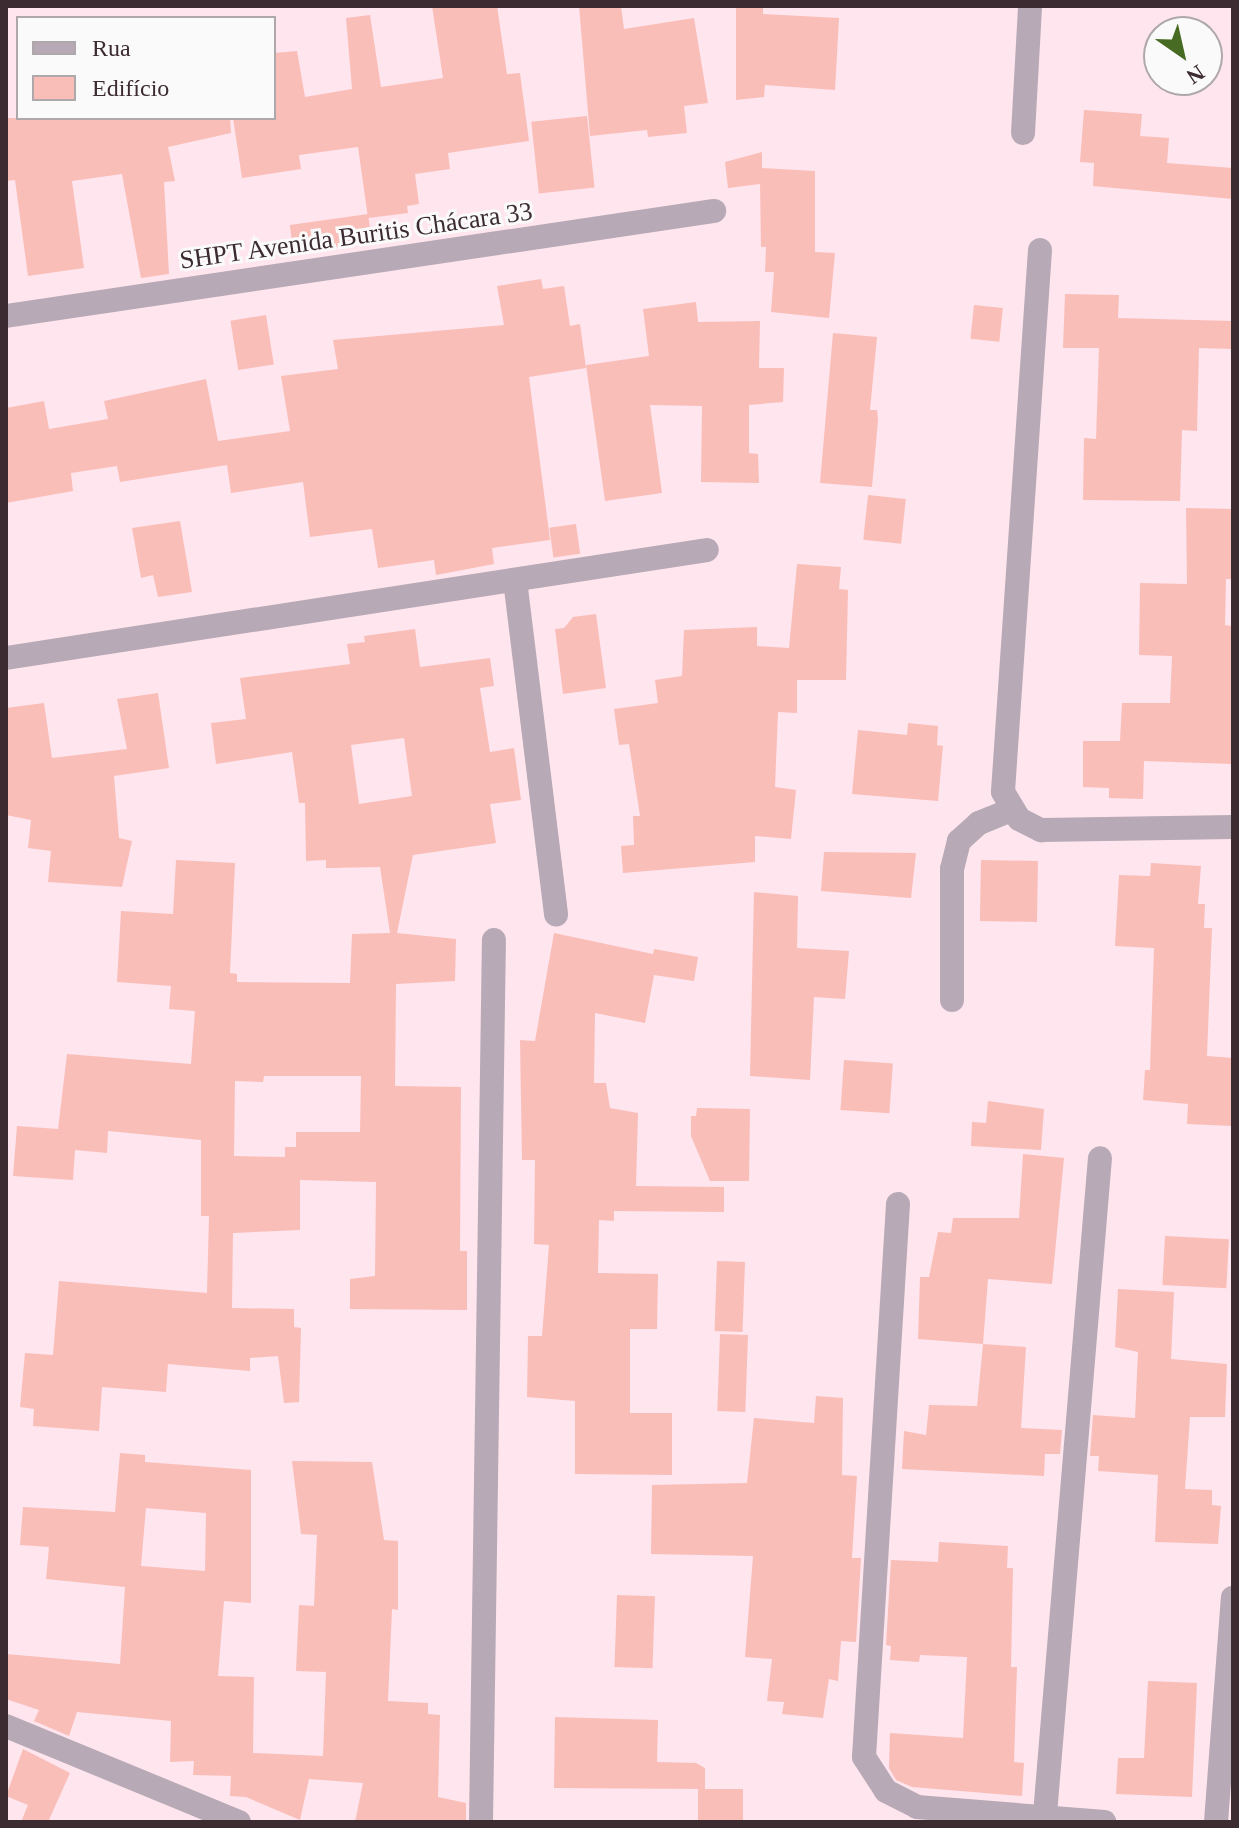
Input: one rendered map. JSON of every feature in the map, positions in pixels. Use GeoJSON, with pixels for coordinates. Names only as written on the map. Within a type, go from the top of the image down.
{"type":"FeatureCollection","features":[{"type":"Feature","properties":{"kind":"street"},"geometry":{"type":"LineString","coordinates":[[1023,133],[1030,6]]}},
{"type":"Feature","properties":{"kind":"street","name":"SHPT Avenida Buritis Chácara 33"},"geometry":{"type":"LineString","coordinates":[[6,316],[714,211]]}},
{"type":"Feature","properties":{"kind":"street"},"geometry":{"type":"LineString","coordinates":[[1040,250],[1003,792],[1012,810],[1041,830],[1233,827]]}},
{"type":"Feature","properties":{"kind":"street"},"geometry":{"type":"LineString","coordinates":[[6,658],[707,550]]}},
{"type":"Feature","properties":{"kind":"street"},"geometry":{"type":"LineString","coordinates":[[515,580],[556,914]]}},
{"type":"Feature","properties":{"kind":"street"},"geometry":{"type":"LineString","coordinates":[[952,1000],[952,869],[959,841],[979,823],[1012,810]]}},
{"type":"Feature","properties":{"kind":"street"},"geometry":{"type":"LineString","coordinates":[[481,1822],[494,940]]}},
{"type":"Feature","properties":{"kind":"street"},"geometry":{"type":"LineString","coordinates":[[1045,1814],[1100,1158]]}},
{"type":"Feature","properties":{"kind":"street"},"geometry":{"type":"LineString","coordinates":[[898,1204],[864,1757],[886,1791],[907,1804],[1045,1814],[1104,1822]]}},
{"type":"Feature","properties":{"kind":"street"},"geometry":{"type":"LineString","coordinates":[[1216,1822],[1233,1598]]}},
{"type":"Feature","properties":{"kind":"street"},"geometry":{"type":"LineString","coordinates":[[6,1726],[239,1822]]}},
{"type":"Feature","properties":{"kind":"building"},"geometry":{"type":"Polygon","coordinates":[[[432,6],[497,6],[507,74],[520,73],[529,141],[448,153],[450,169],[415,174],[419,204],[407,206],[408,213],[368,218],[358,147],[299,155],[301,169],[242,178],[233,120],[276,120],[276,53],[297,51],[305,97],[352,89],[346,18],[370,15],[381,87],[443,78],[432,6]]]}},
{"type":"Feature","properties":{"kind":"building"},"geometry":{"type":"Polygon","coordinates":[[[579,6],[621,6],[624,29],[694,18],[708,103],[684,106],[687,133],[648,137],[647,130],[590,136],[579,6]]]}},
{"type":"Feature","properties":{"kind":"building"},"geometry":{"type":"Polygon","coordinates":[[[736,6],[763,6],[763,14],[839,18],[835,90],[765,85],[764,97],[736,100],[736,6]]]}},
{"type":"Feature","properties":{"kind":"building"},"geometry":{"type":"Polygon","coordinates":[[[1084,110],[1142,114],[1140,136],[1169,138],[1167,163],[1233,168],[1233,199],[1093,186],[1094,163],[1080,162],[1084,110]]]}},
{"type":"Feature","properties":{"kind":"building"},"geometry":{"type":"Polygon","coordinates":[[[587,116],[595,188],[539,193],[531,122],[587,116]]]}},
{"type":"Feature","properties":{"kind":"building"},"geometry":{"type":"Polygon","coordinates":[[[6,118],[230,120],[231,133],[168,147],[175,181],[164,182],[169,274],[141,278],[122,174],[72,181],[84,268],[28,276],[15,180],[6,181],[6,118]]]}},
{"type":"Feature","properties":{"kind":"building"},"geometry":{"type":"Polygon","coordinates":[[[762,152],[762,168],[815,171],[815,252],[835,253],[829,318],[771,312],[774,272],[765,272],[766,247],[761,247],[760,184],[728,188],[725,162],[762,152]]]}},
{"type":"Feature","properties":{"kind":"building"},"geometry":{"type":"Polygon","coordinates":[[[368,214],[372,242],[294,253],[290,225],[368,214]]]}},
{"type":"Feature","properties":{"kind":"building"},"geometry":{"type":"Polygon","coordinates":[[[541,279],[543,289],[564,286],[570,326],[580,324],[586,368],[529,377],[550,540],[492,548],[494,564],[436,575],[434,560],[378,568],[372,529],[310,537],[303,482],[231,493],[227,465],[120,482],[117,466],[71,473],[73,491],[6,503],[6,408],[44,401],[49,429],[108,419],[104,401],[206,379],[218,441],[290,431],[281,376],[338,369],[333,340],[504,325],[497,286],[541,279]]]}},
{"type":"Feature","properties":{"kind":"building"},"geometry":{"type":"Polygon","coordinates":[[[1065,294],[1119,295],[1118,318],[1233,321],[1233,349],[1199,348],[1197,431],[1182,430],[1180,501],[1083,500],[1084,438],[1096,439],[1099,348],[1063,348],[1065,294]]]}},
{"type":"Feature","properties":{"kind":"building"},"geometry":{"type":"Polygon","coordinates":[[[696,302],[698,322],[760,321],[759,368],[784,368],[783,402],[749,405],[749,453],[758,454],[759,483],[701,482],[702,406],[650,405],[662,493],[605,501],[586,365],[649,356],[643,309],[696,302]]]}},
{"type":"Feature","properties":{"kind":"building"},"geometry":{"type":"Polygon","coordinates":[[[974,305],[1003,308],[999,342],[970,339],[974,305]]]}},
{"type":"Feature","properties":{"kind":"building"},"geometry":{"type":"Polygon","coordinates":[[[266,315],[274,364],[238,370],[230,321],[266,315]]]}},
{"type":"Feature","properties":{"kind":"building"},"geometry":{"type":"Polygon","coordinates":[[[833,333],[877,337],[870,410],[877,410],[878,420],[872,487],[820,483],[833,333]]]}},
{"type":"Feature","properties":{"kind":"building"},"geometry":{"type":"Polygon","coordinates":[[[868,495],[906,499],[901,544],[863,540],[868,495]]]}},
{"type":"Feature","properties":{"kind":"building"},"geometry":{"type":"Polygon","coordinates":[[[1186,508],[1233,509],[1233,579],[1226,579],[1225,625],[1231,626],[1233,764],[1144,761],[1143,799],[1109,798],[1109,788],[1083,787],[1083,741],[1120,741],[1122,703],[1170,703],[1172,656],[1139,655],[1140,583],[1187,584],[1186,508]]]}},
{"type":"Feature","properties":{"kind":"building"},"geometry":{"type":"Polygon","coordinates":[[[180,521],[192,592],[158,597],[153,575],[141,578],[132,528],[180,521]]]}},
{"type":"Feature","properties":{"kind":"building"},"geometry":{"type":"Polygon","coordinates":[[[576,524],[580,554],[553,557],[549,528],[576,524]]]}},
{"type":"Feature","properties":{"kind":"building"},"geometry":{"type":"Polygon","coordinates":[[[797,564],[841,567],[839,589],[848,590],[846,680],[797,680],[797,713],[778,712],[775,787],[796,790],[791,839],[755,836],[755,862],[623,873],[621,846],[634,845],[633,816],[640,816],[629,744],[619,745],[614,709],[658,703],[655,680],[682,676],[684,630],[757,627],[757,646],[789,648],[797,564]]]}},
{"type":"Feature","properties":{"kind":"building"},"geometry":{"type":"Polygon","coordinates":[[[596,614],[606,688],[563,694],[555,629],[564,628],[573,617],[596,614]]]}},
{"type":"Feature","properties":{"kind":"building"},"geometry":{"type":"Polygon","coordinates":[[[415,629],[420,667],[490,658],[494,686],[480,688],[490,752],[514,748],[521,800],[490,804],[496,843],[413,855],[397,933],[456,939],[455,981],[396,984],[395,1086],[461,1087],[460,1251],[467,1251],[467,1310],[350,1309],[350,1279],[375,1276],[376,1182],[300,1180],[300,1230],[233,1233],[232,1308],[294,1309],[294,1327],[301,1328],[299,1402],[284,1403],[278,1356],[250,1358],[250,1371],[168,1364],[166,1392],[102,1387],[99,1431],[33,1426],[34,1409],[20,1407],[25,1353],[53,1355],[59,1281],[207,1293],[209,1216],[201,1216],[201,1140],[108,1131],[107,1153],[75,1150],[73,1180],[13,1176],[17,1126],[58,1129],[67,1054],[191,1064],[195,1011],[169,1009],[171,986],[117,982],[121,911],[173,914],[176,860],[235,863],[230,973],[237,974],[237,982],[350,983],[352,934],[390,933],[380,867],[326,868],[326,860],[306,861],[305,803],[299,803],[292,752],[216,764],[211,723],[246,719],[240,678],[350,664],[347,644],[365,642],[364,636],[415,629]],[[404,738],[351,745],[359,804],[412,796],[404,738]],[[264,1076],[263,1082],[235,1081],[234,1156],[285,1157],[285,1147],[296,1147],[296,1132],[360,1132],[361,1076],[264,1076]]]}},
{"type":"Feature","properties":{"kind":"building"},"geometry":{"type":"Polygon","coordinates":[[[158,693],[169,768],[114,776],[119,838],[132,841],[122,887],[48,882],[51,851],[28,848],[31,820],[6,815],[6,708],[44,703],[52,758],[127,749],[117,699],[158,693]]]}},
{"type":"Feature","properties":{"kind":"building"},"geometry":{"type":"Polygon","coordinates":[[[908,723],[938,726],[937,745],[943,746],[938,801],[852,794],[858,730],[907,735],[908,723]]]}},
{"type":"Feature","properties":{"kind":"building"},"geometry":{"type":"Polygon","coordinates":[[[824,852],[916,853],[911,898],[821,891],[824,852]]]}},
{"type":"Feature","properties":{"kind":"building"},"geometry":{"type":"Polygon","coordinates":[[[981,860],[1038,861],[1037,922],[980,921],[981,860]]]}},
{"type":"Feature","properties":{"kind":"building"},"geometry":{"type":"Polygon","coordinates":[[[1151,863],[1201,866],[1198,904],[1205,904],[1204,928],[1212,928],[1207,1056],[1233,1058],[1233,1126],[1187,1124],[1188,1104],[1143,1100],[1145,1070],[1150,1070],[1154,948],[1115,946],[1119,875],[1150,876],[1151,863]]]}},
{"type":"Feature","properties":{"kind":"building"},"geometry":{"type":"Polygon","coordinates":[[[754,892],[798,896],[797,948],[849,951],[845,999],[814,997],[810,1080],[750,1076],[754,892]]]}},
{"type":"Feature","properties":{"kind":"building"},"geometry":{"type":"Polygon","coordinates":[[[554,933],[653,954],[654,949],[698,957],[694,981],[654,975],[645,1023],[595,1013],[594,1083],[606,1083],[610,1108],[638,1113],[636,1186],[724,1187],[724,1212],[614,1211],[614,1221],[599,1220],[598,1273],[658,1274],[657,1329],[630,1329],[630,1413],[672,1413],[672,1475],[575,1474],[575,1401],[527,1397],[528,1336],[542,1336],[549,1245],[534,1244],[535,1160],[522,1160],[520,1040],[535,1041],[554,933]]]}},
{"type":"Feature","properties":{"kind":"building"},"geometry":{"type":"Polygon","coordinates":[[[844,1060],[893,1063],[889,1113],[841,1110],[844,1060]]]}},
{"type":"Feature","properties":{"kind":"building"},"geometry":{"type":"Polygon","coordinates":[[[988,1101],[1044,1109],[1041,1150],[971,1146],[972,1122],[986,1123],[988,1101]]]}},
{"type":"Feature","properties":{"kind":"building"},"geometry":{"type":"Polygon","coordinates":[[[697,1108],[750,1109],[749,1181],[710,1181],[691,1136],[691,1116],[696,1116],[697,1108]]]}},
{"type":"Feature","properties":{"kind":"building"},"geometry":{"type":"Polygon","coordinates":[[[1023,1154],[1064,1158],[1052,1284],[988,1279],[983,1344],[918,1339],[920,1277],[929,1277],[938,1232],[951,1233],[953,1218],[1019,1218],[1023,1154]]]}},
{"type":"Feature","properties":{"kind":"building"},"geometry":{"type":"Polygon","coordinates":[[[1165,1236],[1229,1239],[1226,1288],[1162,1285],[1165,1236]]]}},
{"type":"Feature","properties":{"kind":"building"},"geometry":{"type":"Polygon","coordinates":[[[717,1261],[745,1262],[743,1332],[715,1331],[717,1261]]]}},
{"type":"Feature","properties":{"kind":"building"},"geometry":{"type":"Polygon","coordinates":[[[1118,1289],[1174,1292],[1171,1359],[1227,1364],[1225,1417],[1190,1417],[1185,1489],[1212,1490],[1212,1505],[1221,1506],[1218,1544],[1155,1542],[1158,1475],[1098,1471],[1099,1456],[1090,1456],[1093,1415],[1135,1418],[1138,1352],[1115,1347],[1118,1289]]]}},
{"type":"Feature","properties":{"kind":"building"},"geometry":{"type":"Polygon","coordinates":[[[720,1334],[748,1335],[745,1412],[717,1411],[720,1334]]]}},
{"type":"Feature","properties":{"kind":"building"},"geometry":{"type":"Polygon","coordinates":[[[983,1344],[1026,1347],[1021,1428],[1062,1430],[1060,1454],[1045,1454],[1044,1476],[902,1469],[904,1431],[926,1435],[929,1405],[977,1406],[983,1344]]]}},
{"type":"Feature","properties":{"kind":"building"},"geometry":{"type":"Polygon","coordinates":[[[816,1396],[843,1398],[842,1475],[857,1476],[852,1558],[861,1558],[856,1642],[841,1641],[838,1681],[829,1679],[823,1718],[782,1714],[784,1702],[767,1701],[772,1659],[745,1657],[753,1556],[651,1554],[652,1485],[747,1483],[754,1418],[814,1423],[816,1396]]]}},
{"type":"Feature","properties":{"kind":"building"},"geometry":{"type":"Polygon","coordinates":[[[120,1453],[145,1455],[145,1462],[251,1470],[251,1603],[224,1601],[218,1676],[254,1677],[253,1753],[323,1756],[326,1672],[296,1671],[299,1605],[314,1606],[317,1535],[301,1534],[292,1461],[372,1462],[384,1540],[398,1541],[398,1610],[392,1609],[388,1701],[428,1703],[428,1714],[440,1715],[438,1797],[466,1803],[466,1822],[355,1822],[363,1783],[309,1779],[300,1820],[246,1797],[230,1796],[231,1776],[193,1775],[194,1761],[170,1762],[171,1721],[77,1712],[69,1736],[34,1721],[39,1710],[6,1699],[6,1654],[120,1664],[125,1587],[46,1579],[49,1547],[20,1545],[23,1507],[115,1512],[120,1453]],[[146,1508],[141,1566],[205,1571],[206,1513],[146,1508]]]}},
{"type":"Feature","properties":{"kind":"building"},"geometry":{"type":"Polygon","coordinates":[[[939,1542],[1008,1546],[1007,1568],[1013,1568],[1011,1667],[1017,1667],[1014,1762],[1024,1763],[1022,1796],[912,1787],[896,1780],[889,1768],[890,1733],[963,1738],[967,1657],[920,1655],[919,1662],[890,1660],[891,1646],[886,1645],[891,1560],[938,1562],[939,1542]]]}},
{"type":"Feature","properties":{"kind":"building"},"geometry":{"type":"Polygon","coordinates":[[[617,1595],[655,1596],[652,1668],[614,1667],[617,1595]]]}},
{"type":"Feature","properties":{"kind":"building"},"geometry":{"type":"Polygon","coordinates":[[[1148,1681],[1197,1683],[1192,1797],[1116,1794],[1118,1758],[1144,1758],[1148,1681]]]}},
{"type":"Feature","properties":{"kind":"building"},"geometry":{"type":"Polygon","coordinates":[[[555,1717],[658,1720],[657,1762],[696,1763],[705,1768],[705,1789],[554,1788],[555,1717]]]}},
{"type":"Feature","properties":{"kind":"building"},"geometry":{"type":"Polygon","coordinates":[[[23,1749],[70,1773],[48,1822],[21,1822],[28,1805],[6,1796],[23,1749]]]}},
{"type":"Feature","properties":{"kind":"building"},"geometry":{"type":"Polygon","coordinates":[[[698,1789],[743,1789],[743,1822],[698,1822],[698,1789]]]}}]}
